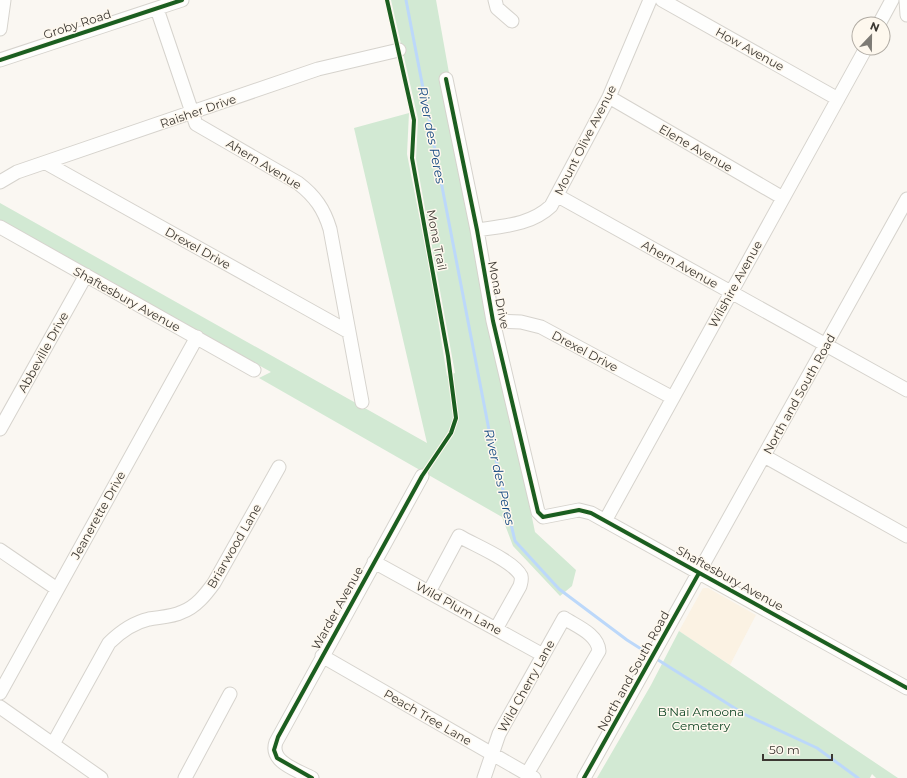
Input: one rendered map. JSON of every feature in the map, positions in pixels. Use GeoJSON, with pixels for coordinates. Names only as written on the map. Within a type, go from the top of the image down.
{"type":"FeatureCollection","features":[{"type":"Feature","properties":{"kind":"street"},"geometry":{"type":"LineString","coordinates":[[0,29],[4,0]]}},
{"type":"Feature","properties":{"kind":"street","name":"Groby Road"},"geometry":{"type":"LineString","coordinates":[[0,60],[182,0]]}},
{"type":"Feature","properties":{"kind":"street"},"geometry":{"type":"LineString","coordinates":[[495,0],[497,8],[512,21]]}},
{"type":"Feature","properties":{"kind":"street","name":"Mount Olive Avenue"},"geometry":{"type":"LineString","coordinates":[[477,230],[509,225],[541,216],[558,196],[609,97],[650,0]]}},
{"type":"Feature","properties":{"kind":"street","name":"How Avenue"},"geometry":{"type":"LineString","coordinates":[[662,0],[838,98]]}},
{"type":"Feature","properties":{"kind":"street"},"geometry":{"type":"LineString","coordinates":[[883,16],[892,0]]}},
{"type":"Feature","properties":{"kind":"street"},"geometry":{"type":"LineString","coordinates":[[906,0],[907,15]]}},
{"type":"Feature","properties":{"kind":"street","name":"Ahern Avenue"},"geometry":{"type":"LineString","coordinates":[[157,9],[191,114],[196,124],[298,183],[310,192],[320,204],[330,229],[362,402]]}},
{"type":"Feature","properties":{"kind":"street","name":"Raisher Drive"},"geometry":{"type":"LineString","coordinates":[[0,182],[17,172],[191,114],[318,69],[399,50]]}},
{"type":"Feature","properties":{"kind":"street","name":"Wilshire Avenue"},"geometry":{"type":"LineString","coordinates":[[605,521],[862,56]]}},
{"type":"Feature","properties":{"kind":"street","name":"Mona Drive"},"geometry":{"type":"LineString","coordinates":[[446,79],[477,230],[493,321],[538,512]]}},
{"type":"Feature","properties":{"kind":"street","name":"Elene Avenue"},"geometry":{"type":"LineString","coordinates":[[609,97],[783,198]]}},
{"type":"Feature","properties":{"kind":"street","name":"Drexel Drive"},"geometry":{"type":"LineString","coordinates":[[46,163],[349,332]]}},
{"type":"Feature","properties":{"kind":"street","name":"Ahern Avenue"},"geometry":{"type":"LineString","coordinates":[[558,196],[907,390]]}},
{"type":"Feature","properties":{"kind":"street","name":"North and South Road"},"geometry":{"type":"LineString","coordinates":[[584,778],[907,199]]}},
{"type":"Feature","properties":{"kind":"street","name":"Shaftesbury Avenue"},"geometry":{"type":"LineString","coordinates":[[0,227],[254,370]]}},
{"type":"Feature","properties":{"kind":"street","name":"Abbeville Drive"},"geometry":{"type":"LineString","coordinates":[[0,429],[86,275]]}},
{"type":"Feature","properties":{"kind":"street","name":"Drexel Drive"},"geometry":{"type":"LineString","coordinates":[[493,321],[521,322],[541,327],[673,398]]}},
{"type":"Feature","properties":{"kind":"street","name":"Jeanerette Drive"},"geometry":{"type":"LineString","coordinates":[[0,693],[196,337]]}},
{"type":"Feature","properties":{"kind":"street"},"geometry":{"type":"LineString","coordinates":[[764,456],[907,536]]}},
{"type":"Feature","properties":{"kind":"street","name":"Briarwood Lane"},"geometry":{"type":"LineString","coordinates":[[53,744],[109,643],[116,636],[134,624],[183,612],[205,595],[214,583],[279,468]]}},
{"type":"Feature","properties":{"kind":"street","name":"Warder Avenue"},"geometry":{"type":"LineString","coordinates":[[312,778],[280,760],[274,750],[278,737],[422,476]]}},
{"type":"Feature","properties":{"kind":"street","name":"Shaftesbury Avenue"},"geometry":{"type":"LineString","coordinates":[[538,512],[543,517],[579,510],[591,513],[907,688]]}},
{"type":"Feature","properties":{"kind":"street"},"geometry":{"type":"LineString","coordinates":[[429,592],[459,536],[509,564],[520,575],[522,580],[496,629]]}},
{"type":"Feature","properties":{"kind":"street"},"geometry":{"type":"LineString","coordinates":[[0,550],[57,589]]}},
{"type":"Feature","properties":{"kind":"street","name":"Wild Plum Lane"},"geometry":{"type":"LineString","coordinates":[[374,562],[543,655]]}},
{"type":"Feature","properties":{"kind":"street","name":"Wild Cherry Lane"},"geometry":{"type":"LineString","coordinates":[[484,778],[499,734],[564,618],[590,634],[598,645],[599,651],[531,776]]}},
{"type":"Feature","properties":{"kind":"street","name":"Peach Tree Lane"},"geometry":{"type":"LineString","coordinates":[[322,656],[531,776]]}},
{"type":"Feature","properties":{"kind":"street"},"geometry":{"type":"LineString","coordinates":[[185,778],[230,694]]}},
{"type":"Feature","properties":{"kind":"street"},"geometry":{"type":"LineString","coordinates":[[0,708],[100,778]]}},
{"type":"Feature","properties":{"kind":"shaded area"},"geometry":{"type":"Polygon","coordinates":[[[703,588],[708,588],[756,615],[730,665],[679,631],[703,588]]]}},
{"type":"Feature","properties":{"kind":"green space"},"geometry":{"type":"Polygon","coordinates":[[[391,0],[436,0],[449,73],[441,77],[535,532],[576,570],[572,586],[560,596],[513,546],[502,517],[259,378],[271,372],[0,222],[0,203],[427,443],[354,128],[409,113],[407,154],[431,276],[447,376],[455,373],[416,159],[418,119],[391,0]]]}},
{"type":"Feature","properties":{"kind":"green space","name":"B'Nai Amoona Cemetery"},"geometry":{"type":"Polygon","coordinates":[[[679,631],[898,778],[876,778],[872,774],[870,778],[597,778],[651,685],[679,631]]]}},
{"type":"Feature","properties":{"kind":"waterway","name":"River des Peres"},"geometry":{"type":"LineString","coordinates":[[406,0],[489,430],[515,541],[559,589],[627,640],[649,654]]}},
{"type":"Feature","properties":{"kind":"waterway","name":"River des Peres"},"geometry":{"type":"LineString","coordinates":[[655,658],[744,714],[817,748],[858,778]]}},
{"type":"Feature","properties":{"kind":"cycle path"},"geometry":{"type":"LineString","coordinates":[[0,60],[182,0]]}},
{"type":"Feature","properties":{"kind":"cycle path","name":"Mona Trail"},"geometry":{"type":"LineString","coordinates":[[312,778],[277,758],[274,750],[278,737],[422,476],[451,433],[456,418],[448,356],[412,158],[414,120],[387,0]]}},
{"type":"Feature","properties":{"kind":"cycle path"},"geometry":{"type":"LineString","coordinates":[[446,79],[477,230],[493,321],[538,512],[543,517],[579,510],[591,513],[907,688]]}},
{"type":"Feature","properties":{"kind":"cycle path"},"geometry":{"type":"LineString","coordinates":[[584,778],[699,573]]}}]}
